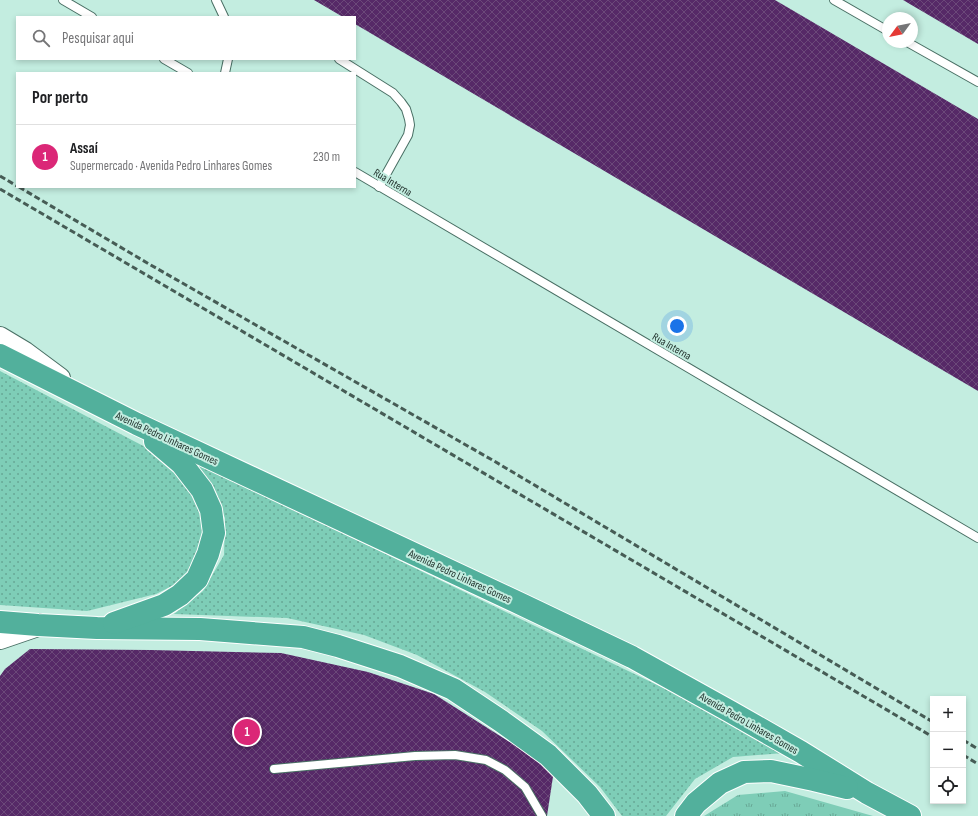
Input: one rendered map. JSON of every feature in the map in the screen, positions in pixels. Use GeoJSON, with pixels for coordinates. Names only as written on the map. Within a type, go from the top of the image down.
{"type":"FeatureCollection","features":[{"type":"Feature","properties":{"kind":"highway","name":"Avenida Pedro Linhares Gomes"},"geometry":{"type":"LineString","coordinates":[[0,355],[137,424],[632,657],[801,752],[867,793],[910,816]]}},
{"type":"Feature","properties":{"kind":"highway"},"geometry":{"type":"LineString","coordinates":[[97,628],[164,605],[180,595],[197,578],[208,554],[214,532],[211,510],[202,490],[182,464],[137,424]]}},
{"type":"Feature","properties":{"kind":"highway"},"geometry":{"type":"LineString","coordinates":[[0,622],[97,628],[200,629],[302,637],[338,646],[400,666],[453,689],[548,755],[587,794],[604,816]]}},
{"type":"Feature","properties":{"kind":"highway"},"geometry":{"type":"LineString","coordinates":[[686,816],[696,803],[720,783],[744,772],[771,771],[867,793]]}},
{"type":"Feature","properties":{"kind":"main road"},"geometry":{"type":"LineString","coordinates":[[0,638],[38,625]]}},
{"type":"Feature","properties":{"kind":"street"},"geometry":{"type":"LineString","coordinates":[[0,337],[25,352],[94,403]]}},
{"type":"Feature","properties":{"kind":"lane"},"geometry":{"type":"LineString","coordinates":[[63,0],[90,16]]}},
{"type":"Feature","properties":{"kind":"lane"},"geometry":{"type":"LineString","coordinates":[[216,0],[224,16]]}},
{"type":"Feature","properties":{"kind":"lane"},"geometry":{"type":"LineString","coordinates":[[834,0],[882,28]]}},
{"type":"Feature","properties":{"kind":"lane"},"geometry":{"type":"LineString","coordinates":[[917,48],[978,82]]}},
{"type":"Feature","properties":{"kind":"lane"},"geometry":{"type":"LineString","coordinates":[[166,60],[186,72]]}},
{"type":"Feature","properties":{"kind":"lane"},"geometry":{"type":"LineString","coordinates":[[225,72],[228,60]]}},
{"type":"Feature","properties":{"kind":"lane"},"geometry":{"type":"LineString","coordinates":[[341,60],[393,93],[406,109],[410,125],[408,135],[379,187]]}},
{"type":"Feature","properties":{"kind":"lane","name":"Rua Interna"},"geometry":{"type":"LineString","coordinates":[[356,173],[978,538]]}},
{"type":"Feature","properties":{"kind":"lane"},"geometry":{"type":"LineString","coordinates":[[274,769],[416,756],[455,755],[486,760],[505,770],[525,788],[542,816]]}},
{"type":"Feature","properties":{"kind":"green space"},"geometry":{"type":"Polygon","coordinates":[[[0,371],[149,449],[180,477],[200,503],[208,530],[199,559],[182,581],[156,594],[87,611],[0,605],[0,371]]]}},
{"type":"Feature","properties":{"kind":"green space"},"geometry":{"type":"Polygon","coordinates":[[[191,460],[796,752],[733,757],[695,779],[666,816],[622,816],[600,787],[542,731],[485,692],[417,655],[364,635],[287,618],[174,614],[203,591],[224,555],[225,518],[215,495],[191,460]]]}},
{"type":"Feature","properties":{"kind":"green space"},"geometry":{"type":"Polygon","coordinates":[[[785,791],[873,816],[704,816],[738,795],[785,791]]]}},
{"type":"Feature","properties":{"kind":"building"},"geometry":{"type":"Polygon","coordinates":[[[314,0],[775,0],[978,119],[978,391],[356,25],[356,16],[341,16],[314,0]]]}},
{"type":"Feature","properties":{"kind":"building"},"geometry":{"type":"Polygon","coordinates":[[[903,0],[978,0],[978,44],[903,0]]]}},
{"type":"Feature","properties":{"kind":"building"},"geometry":{"type":"Polygon","coordinates":[[[30,649],[281,653],[368,672],[434,694],[554,770],[547,816],[0,816],[0,676],[5,669],[30,649]]]}},
{"type":"Feature","properties":{"kind":"railway"},"geometry":{"type":"LineString","coordinates":[[0,176],[16,185]]}},
{"type":"Feature","properties":{"kind":"railway"},"geometry":{"type":"LineString","coordinates":[[21,188],[149,264],[494,461],[930,720]]}},
{"type":"Feature","properties":{"kind":"railway"},"geometry":{"type":"LineString","coordinates":[[0,189],[930,735]]}},
{"type":"Feature","properties":{"kind":"railway"},"geometry":{"type":"LineString","coordinates":[[966,742],[978,749]]}},
{"type":"Feature","properties":{"kind":"railway"},"geometry":{"type":"LineString","coordinates":[[966,757],[978,764]]}},
{"type":"Feature","properties":{"kind":"place","name":"Assaí"},"geometry":{"type":"Point","coordinates":[247,732]}}]}
